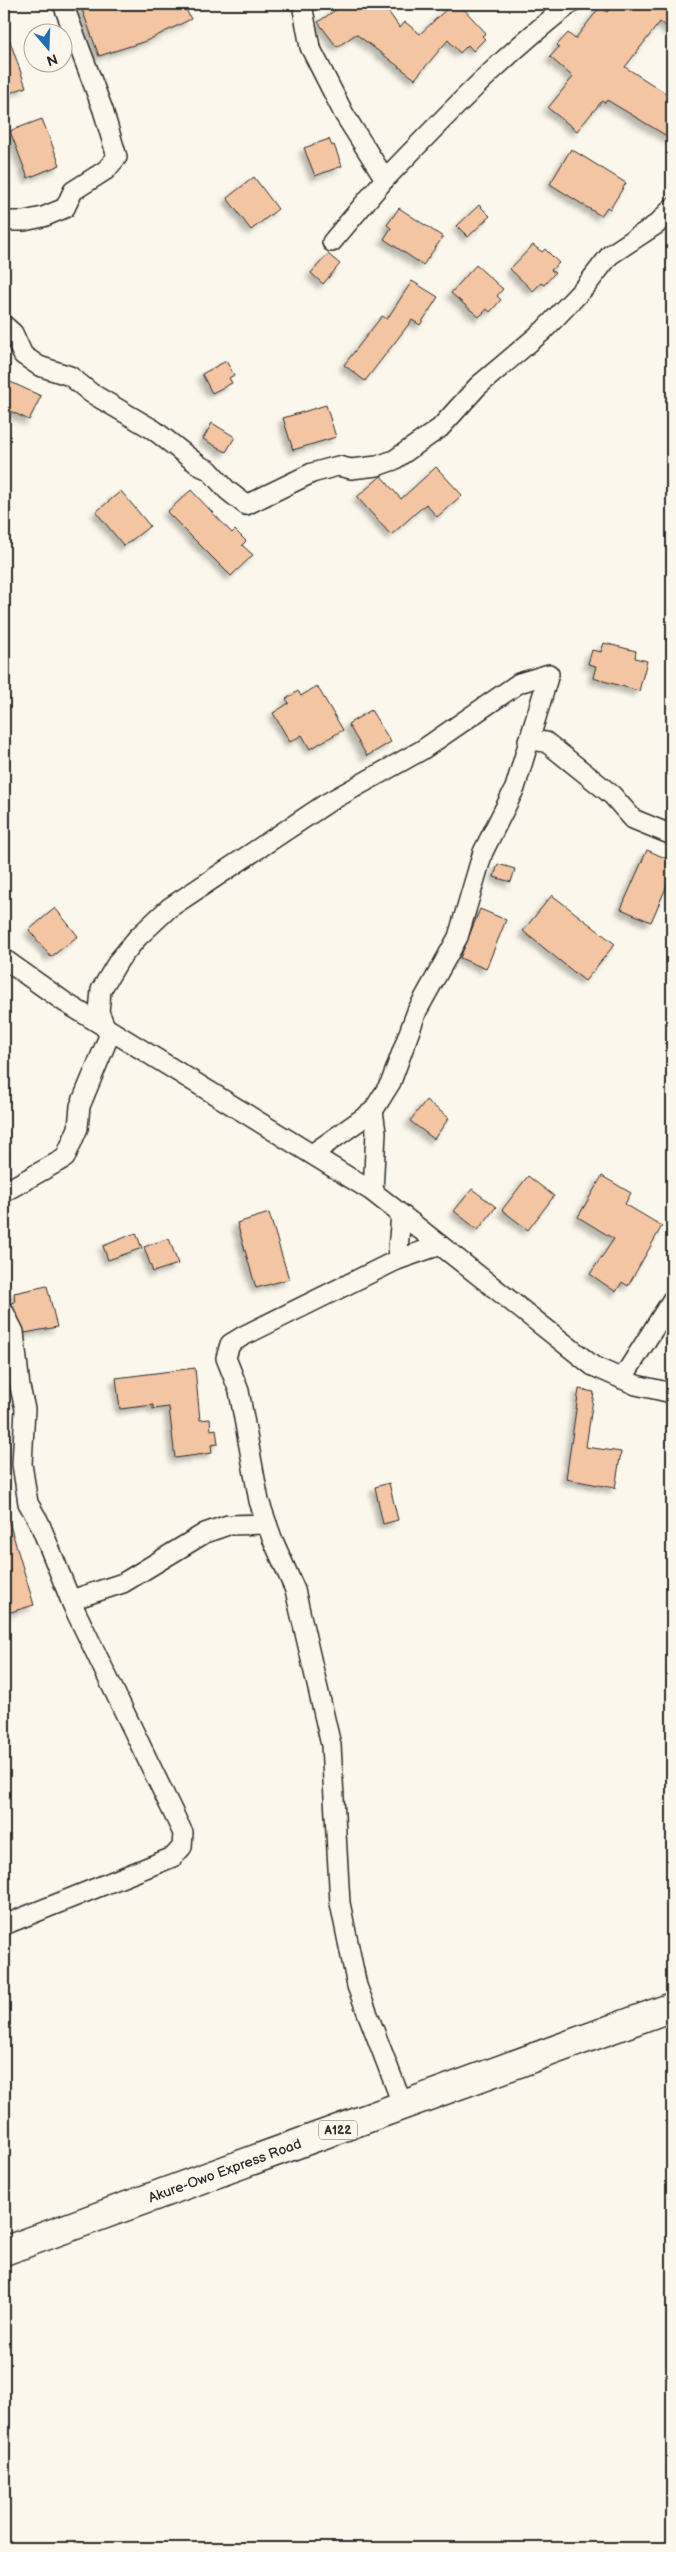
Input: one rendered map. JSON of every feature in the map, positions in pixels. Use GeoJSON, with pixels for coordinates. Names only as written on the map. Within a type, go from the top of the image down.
{"type":"FeatureCollection","features":[{"type":"Feature","properties":{"kind":"highway","name":"Akure-Owo Express Road"},"geometry":{"type":"LineString","coordinates":[[4,2252],[672,2008]]}},
{"type":"Feature","properties":{"kind":"street"},"geometry":{"type":"LineString","coordinates":[[4,221],[24,221],[65,208],[73,191],[106,170],[117,157],[103,110],[64,4]]}},
{"type":"Feature","properties":{"kind":"street"},"geometry":{"type":"LineString","coordinates":[[302,4],[310,47],[344,114],[385,179]]}},
{"type":"Feature","properties":{"kind":"street"},"geometry":{"type":"LineString","coordinates":[[332,242],[385,179],[467,92],[543,24],[570,4]]}},
{"type":"Feature","properties":{"kind":"street"},"geometry":{"type":"LineString","coordinates":[[4,325],[12,333],[24,355],[39,366],[70,376],[91,393],[154,430],[200,466],[209,470],[227,490],[246,505],[312,473],[338,466],[351,469],[377,466],[394,460],[440,428],[478,386],[543,331],[586,286],[610,255],[657,224],[672,208]]}},
{"type":"Feature","properties":{"kind":"street"},"geometry":{"type":"LineString","coordinates":[[4,1192],[65,1158],[78,1128],[80,1106],[109,1036],[99,1012],[101,990],[119,960],[138,937],[169,908],[327,803],[422,750],[519,683],[549,674],[515,788],[483,852],[458,938],[417,1011],[391,1082],[373,1112],[312,1154]]}},
{"type":"Feature","properties":{"kind":"street"},"geometry":{"type":"LineString","coordinates":[[528,740],[546,742],[612,795],[633,818],[672,835]]}},
{"type":"Feature","properties":{"kind":"street"},"geometry":{"type":"LineString","coordinates":[[4,959],[66,1004],[373,1192],[593,1366],[636,1385],[672,1393]]}},
{"type":"Feature","properties":{"kind":"street"},"geometry":{"type":"LineString","coordinates":[[373,1112],[376,1132],[373,1192]]}},
{"type":"Feature","properties":{"kind":"street"},"geometry":{"type":"LineString","coordinates":[[396,1260],[400,1215]]}},
{"type":"Feature","properties":{"kind":"street"},"geometry":{"type":"LineString","coordinates":[[403,2106],[357,1986],[340,1903],[331,1745],[295,1590],[259,1501],[239,1391],[226,1358],[230,1344],[243,1336],[396,1260],[440,1245]]}},
{"type":"Feature","properties":{"kind":"street"},"geometry":{"type":"LineString","coordinates":[[622,1379],[672,1300]]}},
{"type":"Feature","properties":{"kind":"street"},"geometry":{"type":"LineString","coordinates":[[4,1312],[14,1332],[20,1387],[25,1410],[22,1464],[28,1504],[39,1522],[71,1600],[183,1833],[182,1847],[173,1857],[4,1925]]}},
{"type":"Feature","properties":{"kind":"street"},"geometry":{"type":"LineString","coordinates":[[71,1600],[123,1583],[205,1533],[228,1525],[267,1524]]}},
{"type":"Feature","properties":{"kind":"building"},"geometry":{"type":"Polygon","coordinates":[[[80,4],[183,4],[191,19],[146,41],[99,56],[80,4]]]}},
{"type":"Feature","properties":{"kind":"building"},"geometry":{"type":"Polygon","coordinates":[[[344,4],[383,4],[400,28],[405,22],[420,34],[452,4],[459,4],[486,33],[482,36],[485,39],[473,51],[468,45],[460,53],[448,40],[415,79],[356,34],[337,47],[318,22],[344,4]]]}},
{"type":"Feature","properties":{"kind":"building"},"geometry":{"type":"Polygon","coordinates":[[[614,4],[672,4],[672,31],[660,22],[625,67],[672,97],[672,139],[607,100],[605,103],[602,101],[577,131],[548,108],[573,77],[550,57],[559,47],[557,45],[568,33],[575,39],[600,7],[607,12],[614,4]]]}},
{"type":"Feature","properties":{"kind":"building"},"geometry":{"type":"Polygon","coordinates":[[[4,30],[6,30],[26,87],[4,95],[4,30]]]}},
{"type":"Feature","properties":{"kind":"building"},"geometry":{"type":"Polygon","coordinates":[[[42,119],[60,165],[28,178],[10,131],[42,119]]]}},
{"type":"Feature","properties":{"kind":"building"},"geometry":{"type":"Polygon","coordinates":[[[329,139],[332,146],[334,145],[342,166],[315,176],[304,148],[329,139]]]}},
{"type":"Feature","properties":{"kind":"building"},"geometry":{"type":"Polygon","coordinates":[[[571,149],[626,183],[610,209],[607,207],[601,216],[550,184],[571,149]]]}},
{"type":"Feature","properties":{"kind":"building"},"geometry":{"type":"Polygon","coordinates":[[[254,177],[278,209],[251,230],[227,198],[254,177]]]}},
{"type":"Feature","properties":{"kind":"building"},"geometry":{"type":"Polygon","coordinates":[[[479,205],[490,216],[468,237],[457,226],[479,205]]]}},
{"type":"Feature","properties":{"kind":"building"},"geometry":{"type":"Polygon","coordinates":[[[399,208],[443,237],[423,265],[384,239],[391,228],[387,225],[399,208]]]}},
{"type":"Feature","properties":{"kind":"building"},"geometry":{"type":"Polygon","coordinates":[[[533,245],[542,252],[545,249],[559,263],[551,270],[555,273],[544,285],[541,283],[533,291],[510,269],[533,245]]]}},
{"type":"Feature","properties":{"kind":"building"},"geometry":{"type":"Polygon","coordinates":[[[328,254],[340,264],[323,284],[311,273],[328,254]]]}},
{"type":"Feature","properties":{"kind":"building"},"geometry":{"type":"Polygon","coordinates":[[[476,265],[503,289],[497,296],[501,300],[490,312],[487,309],[479,317],[451,293],[476,265]]]}},
{"type":"Feature","properties":{"kind":"building"},"geometry":{"type":"Polygon","coordinates":[[[412,281],[438,297],[420,325],[412,320],[365,381],[344,365],[382,316],[387,319],[412,281]]]}},
{"type":"Feature","properties":{"kind":"building"},"geometry":{"type":"Polygon","coordinates":[[[226,361],[234,375],[229,378],[232,383],[212,393],[202,374],[226,361]]]}},
{"type":"Feature","properties":{"kind":"building"},"geometry":{"type":"Polygon","coordinates":[[[4,379],[41,396],[29,420],[4,408],[4,379]]]}},
{"type":"Feature","properties":{"kind":"building"},"geometry":{"type":"Polygon","coordinates":[[[326,405],[336,437],[293,450],[283,418],[326,405]]]}},
{"type":"Feature","properties":{"kind":"building"},"geometry":{"type":"Polygon","coordinates":[[[212,423],[235,437],[226,452],[203,439],[212,423]]]}},
{"type":"Feature","properties":{"kind":"building"},"geometry":{"type":"Polygon","coordinates":[[[436,467],[462,495],[437,517],[426,504],[391,535],[357,497],[381,476],[401,499],[436,467]]]}},
{"type":"Feature","properties":{"kind":"building"},"geometry":{"type":"Polygon","coordinates":[[[191,490],[232,533],[235,530],[246,541],[242,545],[253,555],[231,576],[167,512],[191,490]]]}},
{"type":"Feature","properties":{"kind":"building"},"geometry":{"type":"Polygon","coordinates":[[[121,491],[150,526],[124,546],[96,512],[121,491]]]}},
{"type":"Feature","properties":{"kind":"building"},"geometry":{"type":"Polygon","coordinates":[[[604,643],[636,651],[635,658],[647,661],[639,691],[593,678],[596,666],[588,664],[592,650],[601,652],[604,643]]]}},
{"type":"Feature","properties":{"kind":"building"},"geometry":{"type":"Polygon","coordinates":[[[317,686],[343,730],[310,749],[302,735],[290,742],[273,713],[289,703],[286,699],[298,691],[301,696],[317,686]]]}},
{"type":"Feature","properties":{"kind":"building"},"geometry":{"type":"Polygon","coordinates":[[[371,710],[391,742],[367,756],[348,724],[371,710]]]}},
{"type":"Feature","properties":{"kind":"building"},"geometry":{"type":"Polygon","coordinates":[[[647,850],[672,861],[672,874],[651,922],[621,909],[647,850]]]}},
{"type":"Feature","properties":{"kind":"building"},"geometry":{"type":"Polygon","coordinates":[[[498,864],[515,869],[511,882],[494,877],[498,864]]]}},
{"type":"Feature","properties":{"kind":"building"},"geometry":{"type":"Polygon","coordinates":[[[552,895],[615,944],[585,981],[523,931],[552,895]]]}},
{"type":"Feature","properties":{"kind":"building"},"geometry":{"type":"Polygon","coordinates":[[[55,908],[78,936],[51,957],[29,930],[55,908]]]}},
{"type":"Feature","properties":{"kind":"building"},"geometry":{"type":"Polygon","coordinates":[[[480,909],[506,920],[486,969],[460,958],[480,909]]]}},
{"type":"Feature","properties":{"kind":"building"},"geometry":{"type":"Polygon","coordinates":[[[426,1100],[449,1118],[434,1139],[410,1121],[426,1100]]]}},
{"type":"Feature","properties":{"kind":"building"},"geometry":{"type":"Polygon","coordinates":[[[528,1176],[554,1196],[528,1230],[502,1210],[528,1176]]]}},
{"type":"Feature","properties":{"kind":"building"},"geometry":{"type":"Polygon","coordinates":[[[602,1176],[631,1193],[625,1204],[662,1226],[628,1286],[622,1282],[616,1292],[590,1274],[614,1239],[578,1217],[602,1176]]]}},
{"type":"Feature","properties":{"kind":"building"},"geometry":{"type":"Polygon","coordinates":[[[472,1189],[496,1207],[478,1230],[454,1211],[472,1189]]]}},
{"type":"Feature","properties":{"kind":"building"},"geometry":{"type":"Polygon","coordinates":[[[269,1213],[289,1279],[256,1288],[237,1223],[269,1213]]]}},
{"type":"Feature","properties":{"kind":"building"},"geometry":{"type":"Polygon","coordinates":[[[136,1233],[142,1248],[108,1260],[103,1246],[136,1233]]]}},
{"type":"Feature","properties":{"kind":"building"},"geometry":{"type":"Polygon","coordinates":[[[169,1238],[178,1264],[153,1272],[144,1247],[169,1238]]]}},
{"type":"Feature","properties":{"kind":"building"},"geometry":{"type":"Polygon","coordinates":[[[47,1286],[57,1327],[25,1333],[11,1303],[15,1302],[14,1293],[47,1286]]]}},
{"type":"Feature","properties":{"kind":"building"},"geometry":{"type":"Polygon","coordinates":[[[195,1368],[200,1420],[210,1419],[211,1430],[216,1429],[218,1444],[211,1445],[212,1453],[175,1458],[169,1407],[153,1409],[153,1405],[120,1409],[116,1378],[195,1368]]]}},
{"type":"Feature","properties":{"kind":"building"},"geometry":{"type":"Polygon","coordinates":[[[579,1389],[594,1392],[586,1447],[621,1452],[615,1488],[566,1479],[579,1389]]]}},
{"type":"Feature","properties":{"kind":"building"},"geometry":{"type":"Polygon","coordinates":[[[389,1483],[398,1520],[383,1524],[375,1487],[389,1483]]]}},
{"type":"Feature","properties":{"kind":"building"},"geometry":{"type":"Polygon","coordinates":[[[7,1515],[34,1605],[4,1614],[4,1516],[7,1515]]]}}]}
